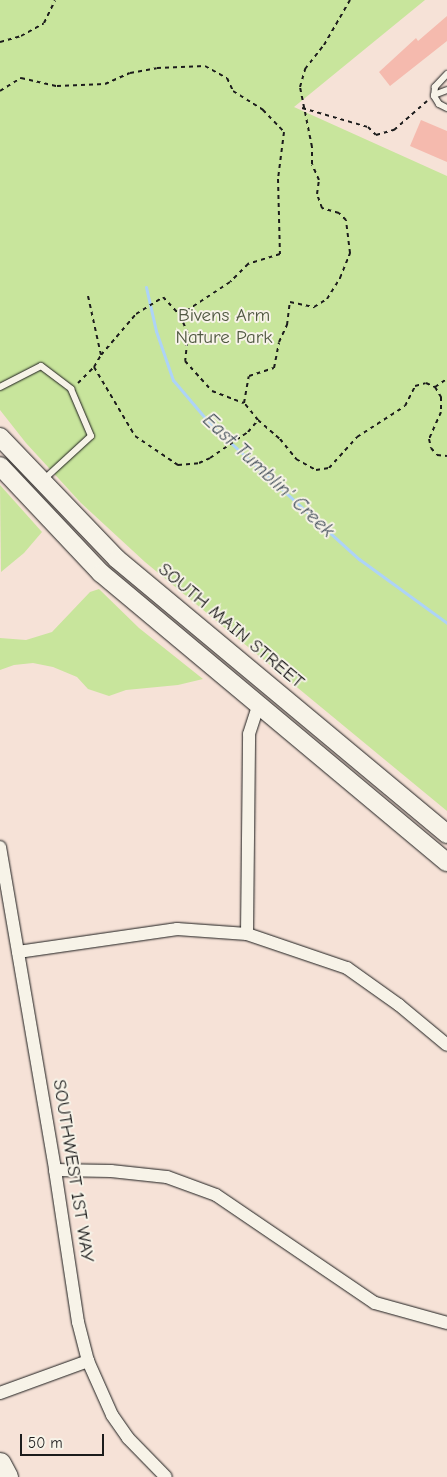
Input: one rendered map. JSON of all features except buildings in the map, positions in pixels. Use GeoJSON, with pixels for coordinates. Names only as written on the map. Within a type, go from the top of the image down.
{"type":"FeatureCollection","features":[{"type":"Feature","properties":{"kind":"highway"},"geometry":{"type":"LineString","coordinates":[[0,1464],[7,1477]]}},
{"type":"Feature","properties":{"kind":"main road","name":"SOUTH MAIN STREET"},"geometry":{"type":"LineString","coordinates":[[0,437],[41,482],[117,559],[447,834]]}},
{"type":"Feature","properties":{"kind":"main road"},"geometry":{"type":"LineString","coordinates":[[0,466],[101,573],[447,862]]}},
{"type":"Feature","properties":{"kind":"main road"},"geometry":{"type":"LineString","coordinates":[[77,548],[90,533]]}},
{"type":"Feature","properties":{"kind":"main road"},"geometry":{"type":"LineString","coordinates":[[258,704],[271,688]]}},
{"type":"Feature","properties":{"kind":"street"},"geometry":{"type":"LineString","coordinates":[[246,934],[249,734],[258,704]]}},
{"type":"Feature","properties":{"kind":"street","name":"SOUTHWEST 1ST WAY"},"geometry":{"type":"LineString","coordinates":[[0,847],[55,1170],[78,1322],[88,1361],[112,1415],[128,1438],[166,1477]]}},
{"type":"Feature","properties":{"kind":"street"},"geometry":{"type":"LineString","coordinates":[[18,952],[176,929],[246,934],[347,968],[399,1005],[447,1045]]}},
{"type":"Feature","properties":{"kind":"street"},"geometry":{"type":"LineString","coordinates":[[55,1170],[111,1171],[167,1177],[216,1195],[376,1303],[447,1323]]}},
{"type":"Feature","properties":{"kind":"street"},"geometry":{"type":"LineString","coordinates":[[0,1393],[88,1361]]}},
{"type":"Feature","properties":{"kind":"lane"},"geometry":{"type":"LineString","coordinates":[[447,74],[435,87],[434,95],[439,104],[447,108]]}},
{"type":"Feature","properties":{"kind":"lane"},"geometry":{"type":"LineString","coordinates":[[434,95],[447,90]]}},
{"type":"Feature","properties":{"kind":"lane"},"geometry":{"type":"LineString","coordinates":[[0,387],[41,366],[71,389],[90,436],[41,482]]}},
{"type":"Feature","properties":{"kind":"path"},"geometry":{"type":"LineString","coordinates":[[0,42],[21,36],[44,23],[55,0]]}},
{"type":"Feature","properties":{"kind":"path"},"geometry":{"type":"LineString","coordinates":[[244,403],[249,376],[274,368],[279,342],[287,325],[290,302],[314,307],[327,299],[340,278],[350,253],[346,220],[339,213],[322,208],[316,194],[319,180],[312,164],[312,147],[302,108],[300,88],[305,69],[324,45],[350,0]]}},
{"type":"Feature","properties":{"kind":"path"},"geometry":{"type":"LineString","coordinates":[[0,91],[21,78],[57,86],[105,84],[130,73],[157,68],[205,66],[226,78],[233,91],[263,110],[284,132],[278,179],[280,254],[248,264],[230,282],[202,302],[180,314]]}},
{"type":"Feature","properties":{"kind":"path"},"geometry":{"type":"LineString","coordinates":[[302,108],[368,127],[376,135],[394,130],[434,95]]}},
{"type":"Feature","properties":{"kind":"path"},"geometry":{"type":"LineString","coordinates":[[88,296],[101,355]]}},
{"type":"Feature","properties":{"kind":"path"},"geometry":{"type":"LineString","coordinates":[[71,389],[94,368],[101,355],[136,314],[163,297],[180,314],[188,334],[185,361],[212,391],[244,403],[258,420],[280,439],[296,459],[316,470],[329,468],[357,437],[405,406],[415,386],[426,383],[435,387],[441,397],[441,412],[429,439],[431,448],[437,455],[447,456]]}},
{"type":"Feature","properties":{"kind":"path"},"geometry":{"type":"LineString","coordinates":[[94,368],[135,436],[178,466],[200,463],[210,458],[248,432],[258,420]]}},
{"type":"Feature","properties":{"kind":"path"},"geometry":{"type":"LineString","coordinates":[[435,387],[447,379]]}},
{"type":"Feature","properties":{"kind":"green space","name":"Bivens Arm Nature Park"},"geometry":{"type":"Polygon","coordinates":[[[0,0],[425,0],[294,107],[447,176],[447,811],[145,562],[81,503],[26,443],[0,410],[0,0]]]}},
{"type":"Feature","properties":{"kind":"green space"},"geometry":{"type":"Polygon","coordinates":[[[0,485],[42,532],[24,553],[1,572],[0,485]]]}},
{"type":"Feature","properties":{"kind":"green space"},"geometry":{"type":"Polygon","coordinates":[[[99,589],[139,628],[203,679],[178,685],[126,690],[109,696],[88,689],[77,677],[53,667],[33,663],[14,665],[0,670],[0,638],[26,640],[52,632],[90,592],[99,589]]]}},
{"type":"Feature","properties":{"kind":"waterway","name":"East Tumblin' Creek"},"geometry":{"type":"LineString","coordinates":[[146,287],[156,331],[173,380],[211,425],[359,559],[447,623]]}}]}
